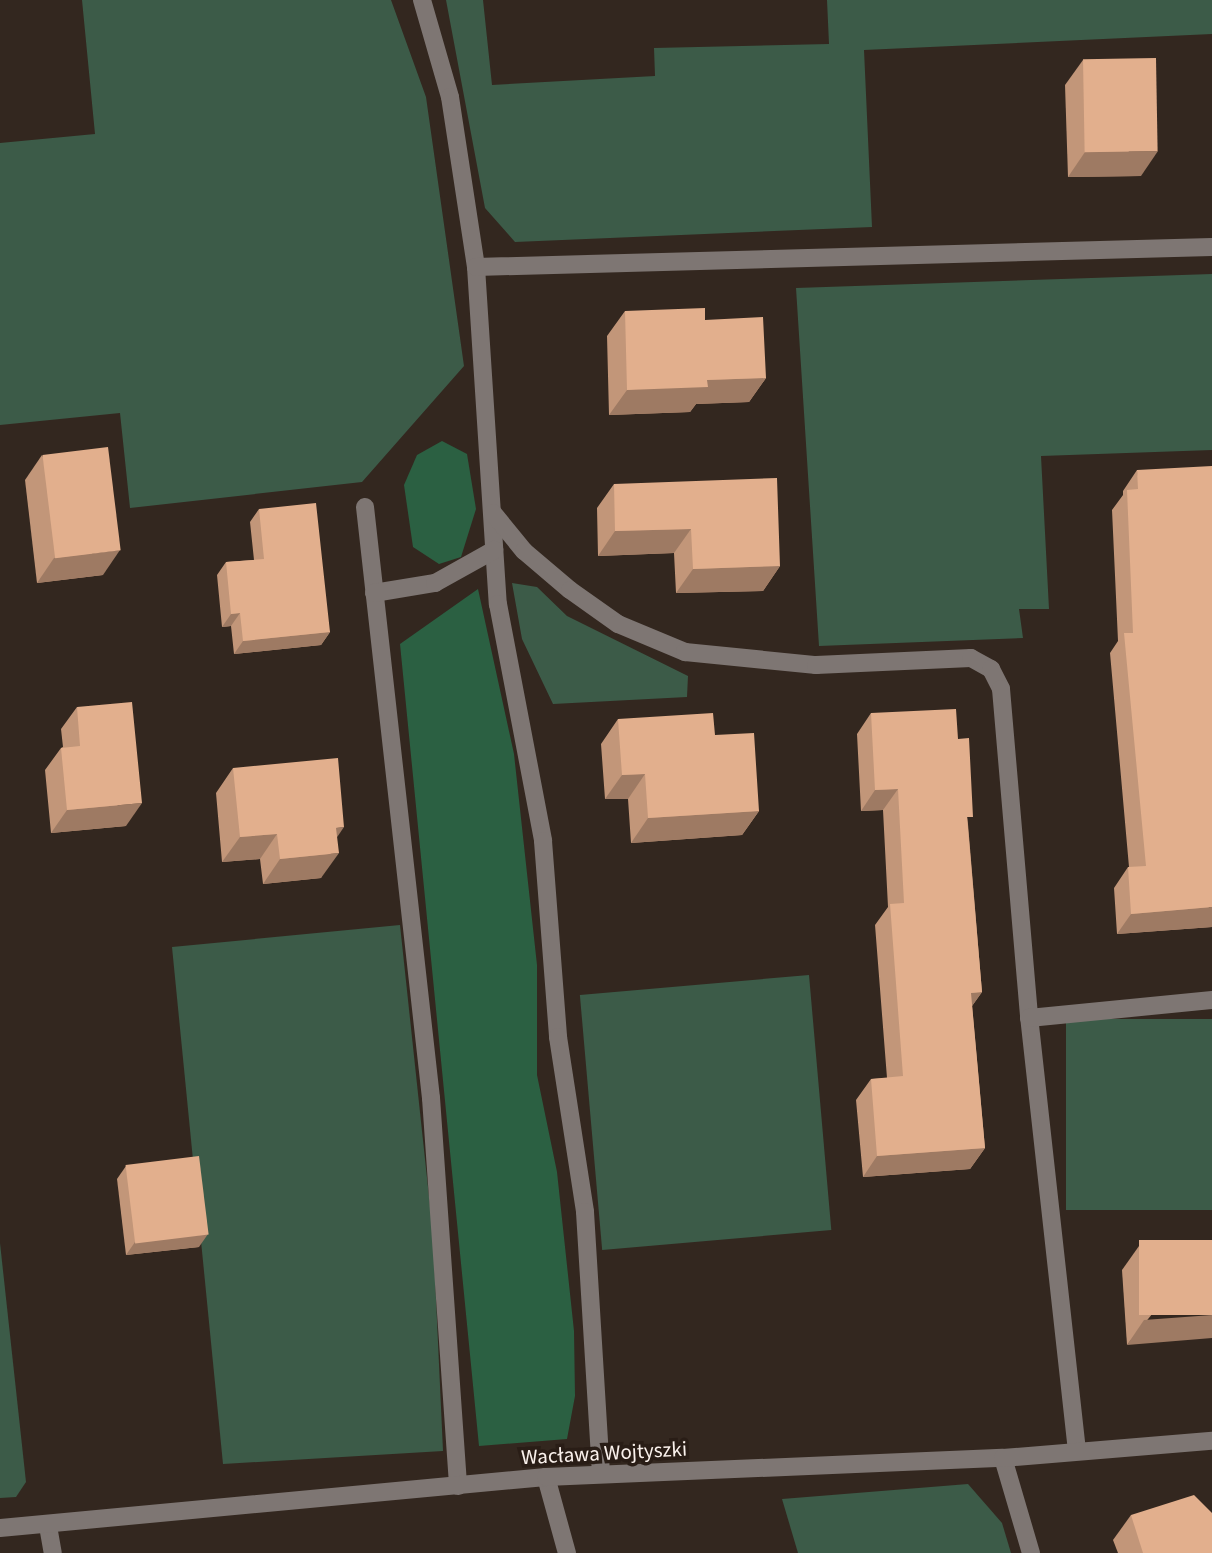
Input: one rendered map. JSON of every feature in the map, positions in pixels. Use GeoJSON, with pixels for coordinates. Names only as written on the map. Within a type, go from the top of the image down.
{"type":"FeatureCollection","features":[{"type":"Feature","properties":{"kind":"street"},"geometry":{"type":"LineString","coordinates":[[422,0],[450,97],[476,267],[498,604],[543,841],[558,1037],[585,1212],[601,1474]]}},
{"type":"Feature","properties":{"kind":"street"},"geometry":{"type":"LineString","coordinates":[[476,267],[1212,247]]}},
{"type":"Feature","properties":{"kind":"street"},"geometry":{"type":"LineString","coordinates":[[365,507],[431,1098],[458,1486]]}},
{"type":"Feature","properties":{"kind":"street"},"geometry":{"type":"LineString","coordinates":[[493,513],[524,551],[570,590],[618,624],[685,652],[816,665],[971,658],[991,670],[1001,689],[1028,1018],[1077,1451]]}},
{"type":"Feature","properties":{"kind":"street"},"geometry":{"type":"LineString","coordinates":[[374,593],[435,583],[494,550]]}},
{"type":"Feature","properties":{"kind":"street"},"geometry":{"type":"LineString","coordinates":[[1028,1018],[1212,1000]]}},
{"type":"Feature","properties":{"kind":"street","name":"Wacława Wojtyszki"},"geometry":{"type":"LineString","coordinates":[[0,1528],[546,1477],[1003,1458],[1212,1441]]}},
{"type":"Feature","properties":{"kind":"street"},"geometry":{"type":"LineString","coordinates":[[1003,1458],[1031,1553]]}},
{"type":"Feature","properties":{"kind":"street"},"geometry":{"type":"LineString","coordinates":[[546,1477],[567,1553]]}},
{"type":"Feature","properties":{"kind":"street"},"geometry":{"type":"LineString","coordinates":[[48,1525],[53,1553]]}},
{"type":"Feature","properties":{"kind":"green space"},"geometry":{"type":"Polygon","coordinates":[[[82,0],[391,0],[426,97],[464,366],[362,482],[130,508],[120,413],[0,425],[0,143],[95,134],[82,0]]]}},
{"type":"Feature","properties":{"kind":"green space"},"geometry":{"type":"Polygon","coordinates":[[[446,0],[483,0],[492,85],[655,76],[654,48],[829,44],[827,0],[1212,0],[1212,34],[864,50],[872,227],[515,242],[485,208],[446,0]]]}},
{"type":"Feature","properties":{"kind":"green space"},"geometry":{"type":"Polygon","coordinates":[[[1212,274],[1212,450],[1041,456],[1049,609],[1019,609],[1023,638],[819,646],[796,288],[1212,274]]]}},
{"type":"Feature","properties":{"kind":"green space"},"geometry":{"type":"Polygon","coordinates":[[[442,441],[467,454],[476,509],[461,557],[439,564],[413,547],[404,485],[417,455],[442,441]]]}},
{"type":"Feature","properties":{"kind":"green space"},"geometry":{"type":"Polygon","coordinates":[[[512,583],[537,587],[567,616],[688,676],[687,697],[553,704],[522,639],[512,583]]]}},
{"type":"Feature","properties":{"kind":"green space"},"geometry":{"type":"Polygon","coordinates":[[[478,589],[514,754],[537,965],[537,1075],[557,1172],[574,1331],[575,1396],[567,1439],[479,1446],[400,644],[478,589]]]}},
{"type":"Feature","properties":{"kind":"green space"},"geometry":{"type":"Polygon","coordinates":[[[400,925],[433,1234],[443,1451],[223,1464],[172,947],[400,925]]]}},
{"type":"Feature","properties":{"kind":"green space"},"geometry":{"type":"Polygon","coordinates":[[[809,975],[831,1230],[602,1250],[580,995],[809,975]]]}},
{"type":"Feature","properties":{"kind":"green space"},"geometry":{"type":"Polygon","coordinates":[[[1066,1019],[1212,1019],[1212,1210],[1066,1210],[1066,1019]]]}},
{"type":"Feature","properties":{"kind":"green space"},"geometry":{"type":"Polygon","coordinates":[[[0,1243],[26,1482],[16,1497],[0,1498],[0,1243]]]}},
{"type":"Feature","properties":{"kind":"green space"},"geometry":{"type":"Polygon","coordinates":[[[968,1484],[1002,1523],[1011,1553],[798,1553],[782,1499],[968,1484]]]}},
{"type":"Feature","properties":{"kind":"building"},"geometry":{"type":"Polygon","coordinates":[[[1156,58],[1158,151],[1085,152],[1083,59],[1156,58]]]}},
{"type":"Feature","properties":{"kind":"building"},"geometry":{"type":"Polygon","coordinates":[[[705,308],[705,320],[763,317],[766,378],[707,380],[708,387],[627,390],[625,311],[705,308]]]}},
{"type":"Feature","properties":{"kind":"building"},"geometry":{"type":"Polygon","coordinates":[[[108,447],[121,550],[55,558],[42,455],[108,447]]]}},
{"type":"Feature","properties":{"kind":"building"},"geometry":{"type":"Polygon","coordinates":[[[1212,466],[1212,907],[1131,914],[1128,867],[1146,866],[1124,633],[1133,633],[1127,490],[1138,489],[1137,470],[1212,466]]]}},
{"type":"Feature","properties":{"kind":"building"},"geometry":{"type":"Polygon","coordinates":[[[777,478],[780,566],[693,569],[691,529],[615,531],[614,484],[777,478]]]}},
{"type":"Feature","properties":{"kind":"building"},"geometry":{"type":"Polygon","coordinates":[[[316,503],[330,632],[243,641],[240,613],[231,614],[226,562],[264,559],[259,509],[316,503]]]}},
{"type":"Feature","properties":{"kind":"building"},"geometry":{"type":"Polygon","coordinates":[[[132,702],[142,803],[67,810],[61,748],[80,746],[77,707],[132,702]]]}},
{"type":"Feature","properties":{"kind":"building"},"geometry":{"type":"Polygon","coordinates":[[[956,709],[958,739],[969,738],[973,817],[967,817],[982,992],[971,993],[985,1148],[877,1156],[871,1079],[903,1076],[890,904],[904,903],[898,789],[875,790],[871,713],[956,709]]]}},
{"type":"Feature","properties":{"kind":"building"},"geometry":{"type":"Polygon","coordinates":[[[713,713],[715,735],[754,733],[759,811],[648,818],[645,774],[622,775],[618,719],[713,713]]]}},
{"type":"Feature","properties":{"kind":"building"},"geometry":{"type":"Polygon","coordinates":[[[338,758],[344,827],[336,828],[339,853],[280,859],[277,834],[240,837],[233,768],[338,758]]]}},
{"type":"Feature","properties":{"kind":"building"},"geometry":{"type":"Polygon","coordinates":[[[199,1156],[209,1234],[135,1243],[126,1165],[199,1156]]]}},
{"type":"Feature","properties":{"kind":"building"},"geometry":{"type":"Polygon","coordinates":[[[1139,1240],[1212,1240],[1212,1315],[1139,1315],[1139,1240]]]}},
{"type":"Feature","properties":{"kind":"building"},"geometry":{"type":"Polygon","coordinates":[[[1194,1495],[1212,1513],[1212,1553],[1143,1553],[1131,1515],[1194,1495]]]}}]}
